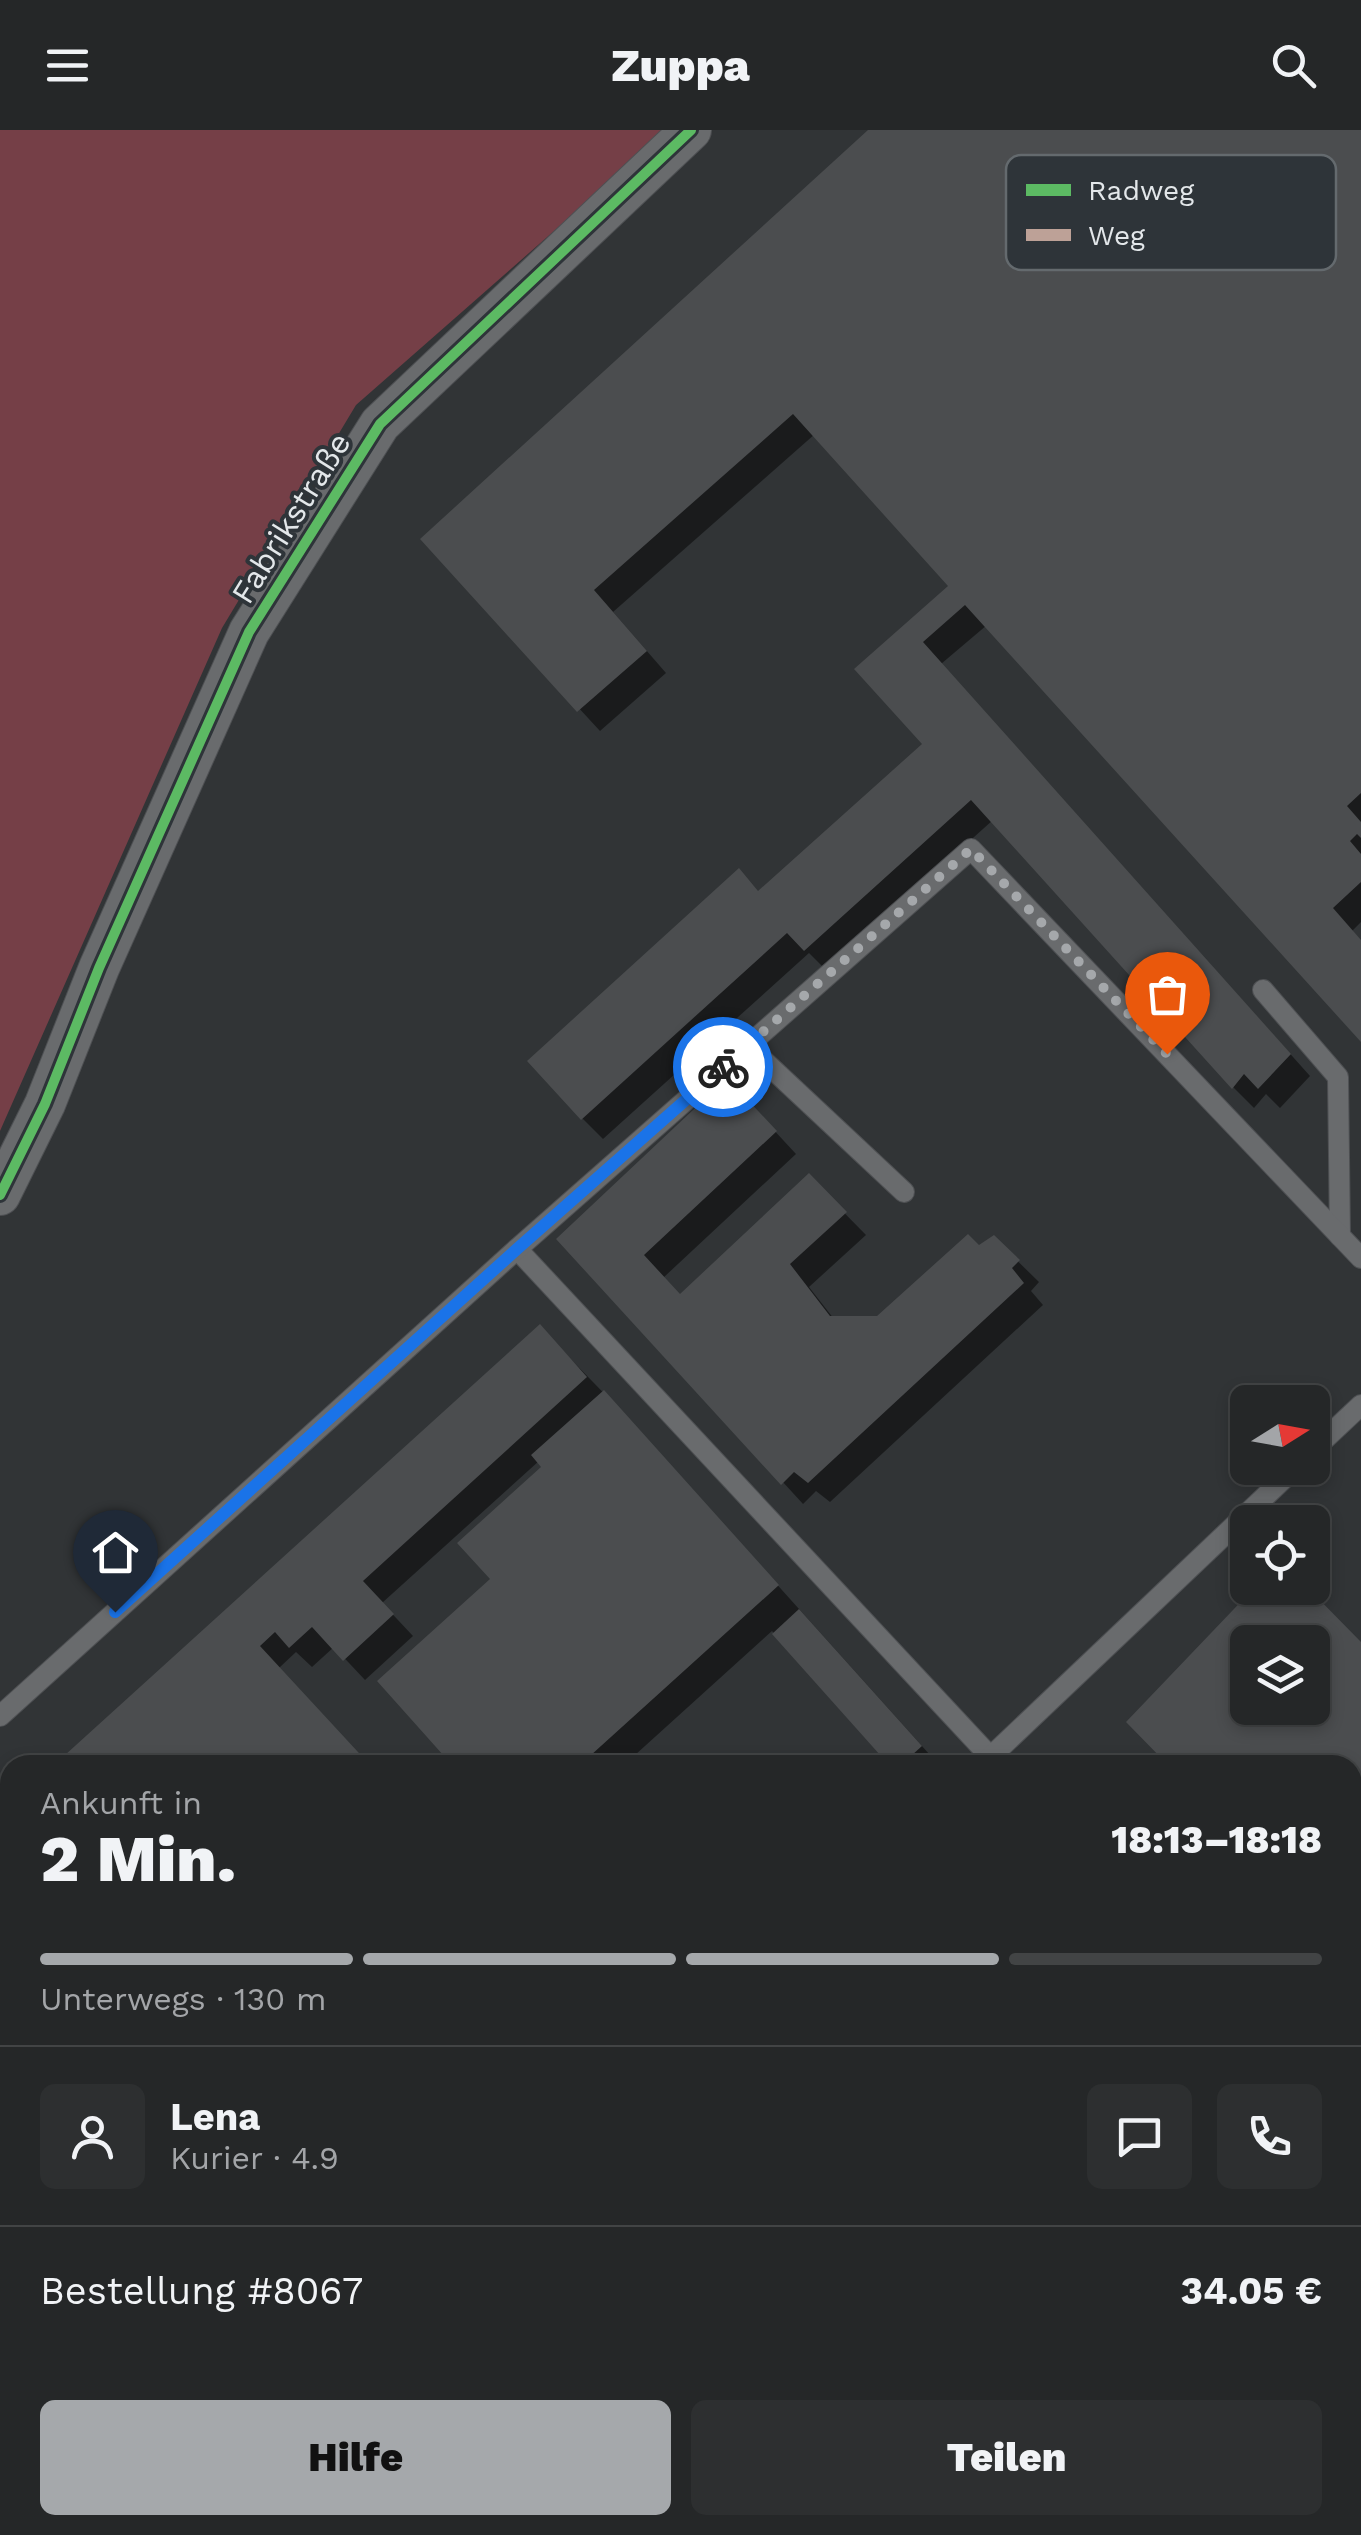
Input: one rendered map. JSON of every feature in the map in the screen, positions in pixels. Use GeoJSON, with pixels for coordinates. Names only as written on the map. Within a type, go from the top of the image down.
{"type":"FeatureCollection","features":[{"type":"Feature","properties":{"kind":"street","name":"Fabrikstraße"},"geometry":{"type":"LineString","coordinates":[[0,1195],[45,1104],[99,968],[249,632],[380,424],[691,130]]}},
{"type":"Feature","properties":{"kind":"lane"},"geometry":{"type":"LineString","coordinates":[[0,1716],[517,1249],[971,849],[1361,1258]]}},
{"type":"Feature","properties":{"kind":"lane"},"geometry":{"type":"LineString","coordinates":[[1263,990],[1338,1077],[1340,1236]]}},
{"type":"Feature","properties":{"kind":"lane"},"geometry":{"type":"LineString","coordinates":[[748,1046],[904,1192]]}},
{"type":"Feature","properties":{"kind":"lane"},"geometry":{"type":"LineString","coordinates":[[517,1249],[984,1755]]}},
{"type":"Feature","properties":{"kind":"lane"},"geometry":{"type":"LineString","coordinates":[[1330,1434],[1361,1405]]}},
{"type":"Feature","properties":{"kind":"lane"},"geometry":{"type":"LineString","coordinates":[[997,1755],[1278,1485]]}},
{"type":"Feature","properties":{"kind":"shaded area"},"geometry":{"type":"Polygon","coordinates":[[[0,130],[669,130],[356,405],[222,628],[0,1131],[0,130]]]}},
{"type":"Feature","properties":{"kind":"building"},"geometry":{"type":"Polygon","coordinates":[[[868,130],[1361,130],[1361,793],[1347,806],[1361,822],[1361,838],[1357,834],[1350,841],[1361,854],[1361,882],[1333,908],[1361,940],[1361,1042],[965,605],[923,642],[1291,1054],[1258,1089],[1244,1074],[1232,1089],[971,800],[804,951],[787,933],[581,1120],[527,1061],[739,868],[758,891],[922,744],[854,669],[948,586],[793,414],[594,590],[647,651],[577,712],[420,539],[868,130]]]}},
{"type":"Feature","properties":{"kind":"building"},"geometry":{"type":"Polygon","coordinates":[[[727,1078],[777,1131],[644,1255],[680,1294],[809,1173],[847,1212],[790,1264],[830,1316],[877,1316],[968,1234],[979,1245],[994,1235],[1020,1260],[1012,1268],[1024,1283],[808,1483],[794,1472],[781,1485],[556,1239],[727,1078]]]}},
{"type":"Feature","properties":{"kind":"building"},"geometry":{"type":"Polygon","coordinates":[[[540,1324],[587,1377],[363,1581],[394,1614],[343,1661],[312,1627],[289,1648],[275,1632],[260,1646],[361,1755],[65,1755],[540,1324]]]}},
{"type":"Feature","properties":{"kind":"building"},"geometry":{"type":"Polygon","coordinates":[[[604,1390],[779,1585],[591,1755],[443,1755],[377,1681],[490,1579],[457,1543],[541,1467],[531,1455],[604,1390]]]}},
{"type":"Feature","properties":{"kind":"building"},"geometry":{"type":"Polygon","coordinates":[[[1238,1605],[1325,1605],[1361,1642],[1361,1755],[1158,1755],[1126,1722],[1238,1605]]]}},
{"type":"Feature","properties":{"kind":"building"},"geometry":{"type":"Polygon","coordinates":[[[799,1609],[922,1746],[912,1755],[880,1755],[772,1634],[799,1609]]]}},
{"type":"Feature","properties":{"kind":"cycle path"},"geometry":{"type":"LineString","coordinates":[[0,1195],[45,1104],[99,968],[249,632],[380,424],[691,130]]}},
{"type":"Feature","properties":{"kind":"way so far"},"geometry":{"type":"LineString","coordinates":[[723,1067],[971,849],[1167,1054]]}},
{"type":"Feature","properties":{"kind":"route"},"geometry":{"type":"LineString","coordinates":[[115,1612],[723,1067]]}}]}
